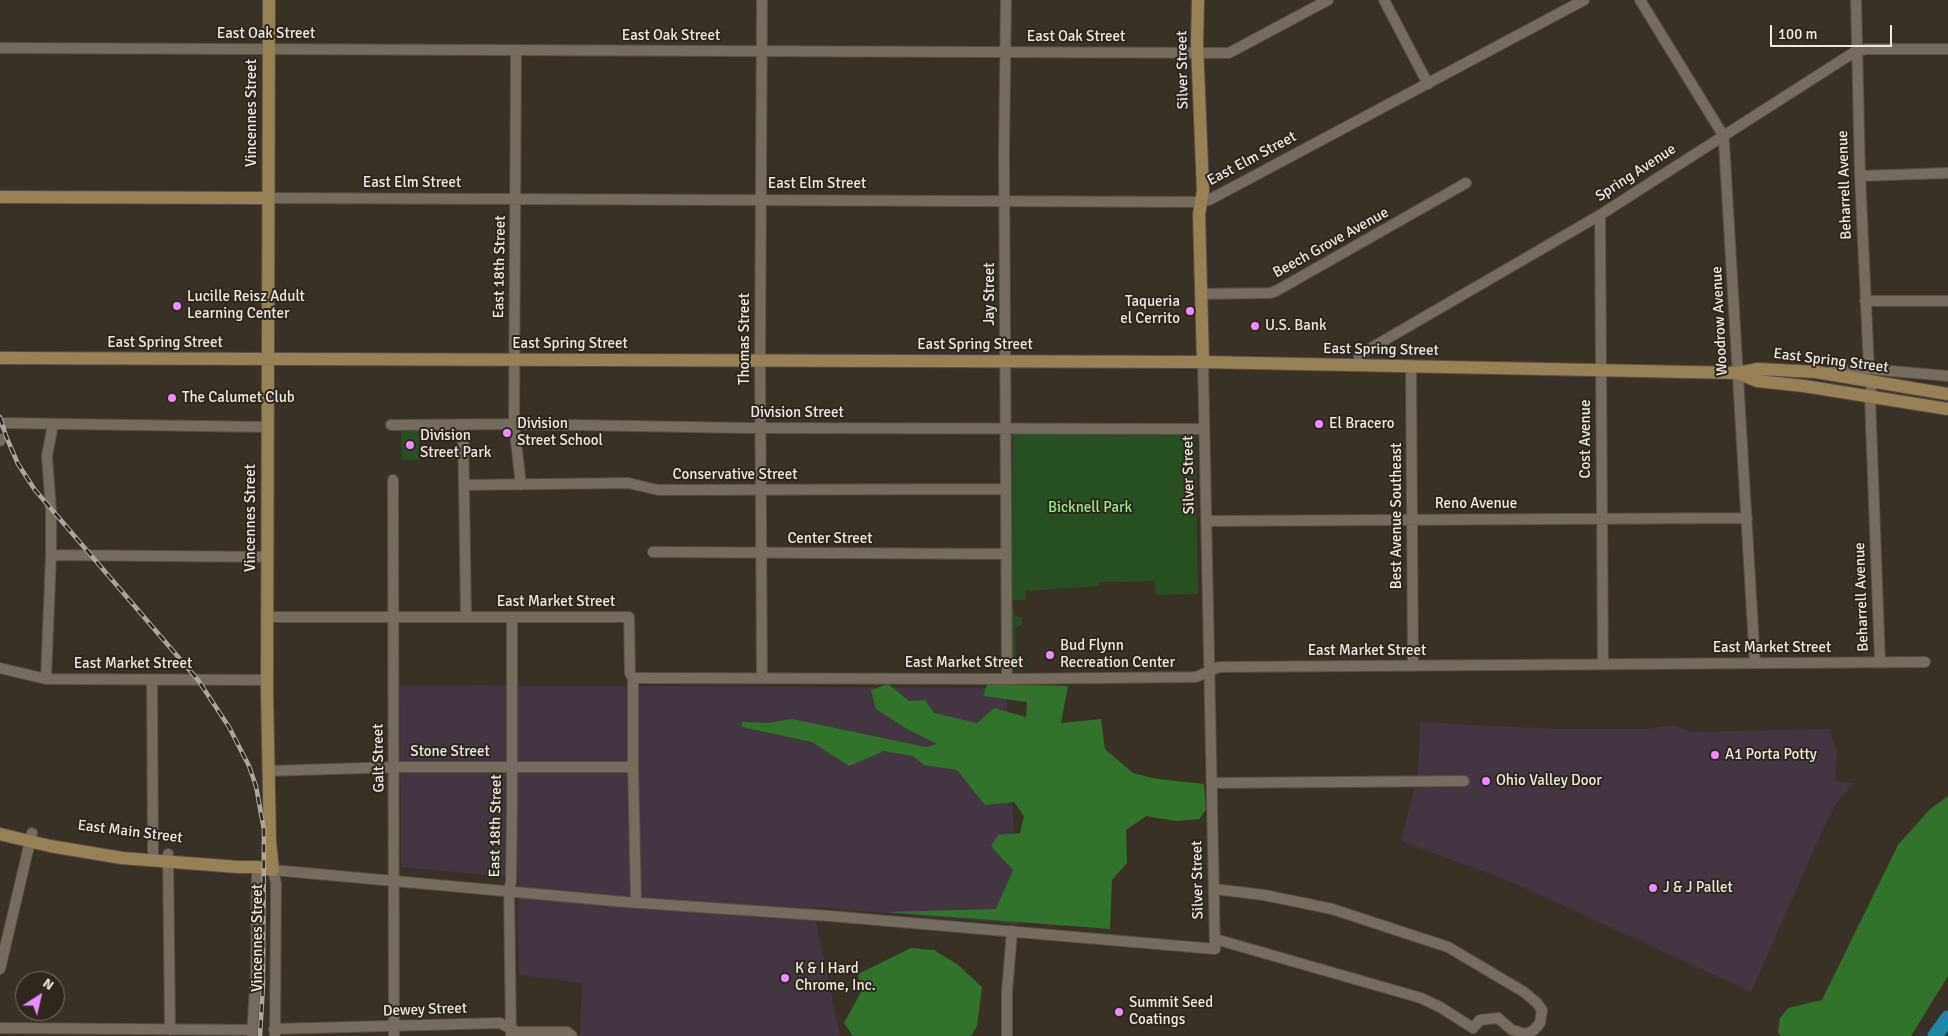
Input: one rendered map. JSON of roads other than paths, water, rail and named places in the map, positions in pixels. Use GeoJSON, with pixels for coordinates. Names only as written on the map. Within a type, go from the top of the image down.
{"type":"FeatureCollection","features":[{"type":"Feature","properties":{"kind":"main road","name":"Vincennes Street"},"geometry":{"type":"LineString","coordinates":[[269,0],[267,680],[270,842],[273,870]]}},
{"type":"Feature","properties":{"kind":"main road","name":"Silver Street"},"geometry":{"type":"LineString","coordinates":[[1199,0],[1198,53],[1203,191],[1199,214],[1202,362]]}},
{"type":"Feature","properties":{"kind":"main road","name":"East Elm Street"},"geometry":{"type":"LineString","coordinates":[[0,198],[267,198]]}},
{"type":"Feature","properties":{"kind":"main road","name":"East Spring Street"},"geometry":{"type":"LineString","coordinates":[[0,358],[1202,362],[1738,373],[1758,369],[1870,375],[1948,394]]}},
{"type":"Feature","properties":{"kind":"main road"},"geometry":{"type":"LineString","coordinates":[[1738,373],[1757,380],[1948,409]]}},
{"type":"Feature","properties":{"kind":"main road","name":"East Main Street"},"geometry":{"type":"LineString","coordinates":[[0,826],[31,837],[97,855],[153,856],[273,870]]}},
{"type":"Feature","properties":{"kind":"main road","name":"East Main Street"},"geometry":{"type":"LineString","coordinates":[[0,834],[31,837]]}},
{"type":"Feature","properties":{"kind":"street","name":"Thomas Street"},"geometry":{"type":"LineString","coordinates":[[762,0],[760,361],[762,678]]}},
{"type":"Feature","properties":{"kind":"street","name":"Jay Street"},"geometry":{"type":"LineString","coordinates":[[1006,0],[1004,52],[1007,679]]}},
{"type":"Feature","properties":{"kind":"street","name":"East Oak Street"},"geometry":{"type":"LineString","coordinates":[[0,48],[1229,53],[1328,0]]}},
{"type":"Feature","properties":{"kind":"street"},"geometry":{"type":"LineString","coordinates":[[1384,0],[1428,84]]}},
{"type":"Feature","properties":{"kind":"street","name":"East Elm Street"},"geometry":{"type":"LineString","coordinates":[[267,198],[1201,202],[1209,200],[1584,0]]}},
{"type":"Feature","properties":{"kind":"street","name":"Woodrow Avenue"},"geometry":{"type":"LineString","coordinates":[[1640,0],[1722,135],[1755,663]]}},
{"type":"Feature","properties":{"kind":"street","name":"Beharrell Avenue"},"geometry":{"type":"LineString","coordinates":[[1856,0],[1860,176],[1870,375],[1880,662]]}},
{"type":"Feature","properties":{"kind":"street","name":"Spring Avenue"},"geometry":{"type":"LineString","coordinates":[[1359,366],[1359,355],[1600,215],[1722,135],[1856,51],[1867,49],[1948,49]]}},
{"type":"Feature","properties":{"kind":"street","name":"East 18th Street"},"geometry":{"type":"LineString","coordinates":[[516,50],[513,360],[514,424],[521,485]]}},
{"type":"Feature","properties":{"kind":"street"},"geometry":{"type":"LineString","coordinates":[[1860,176],[1948,173]]}},
{"type":"Feature","properties":{"kind":"street","name":"Beech Grove Avenue"},"geometry":{"type":"LineString","coordinates":[[1200,294],[1276,291],[1466,183]]}},
{"type":"Feature","properties":{"kind":"street","name":"Cost Avenue"},"geometry":{"type":"LineString","coordinates":[[1600,215],[1603,664]]}},
{"type":"Feature","properties":{"kind":"street"},"geometry":{"type":"LineString","coordinates":[[1865,301],[1948,301]]}},
{"type":"Feature","properties":{"kind":"street","name":"Silver Street"},"geometry":{"type":"LineString","coordinates":[[1012,932],[1215,950],[1202,362]]}},
{"type":"Feature","properties":{"kind":"street","name":"Best Avenue Southeast"},"geometry":{"type":"LineString","coordinates":[[1411,367],[1413,666]]}},
{"type":"Feature","properties":{"kind":"street"},"geometry":{"type":"LineString","coordinates":[[1870,375],[1948,376]]}},
{"type":"Feature","properties":{"kind":"street"},"geometry":{"type":"LineString","coordinates":[[0,423],[268,427]]}},
{"type":"Feature","properties":{"kind":"street"},"geometry":{"type":"LineString","coordinates":[[46,679],[51,556],[51,511],[47,456],[53,424]]}},
{"type":"Feature","properties":{"kind":"street","name":"Division Street"},"geometry":{"type":"LineString","coordinates":[[391,425],[514,424],[760,428],[1204,429]]}},
{"type":"Feature","properties":{"kind":"street"},"geometry":{"type":"LineString","coordinates":[[463,425],[466,617]]}},
{"type":"Feature","properties":{"kind":"street","name":"Galt Street"},"geometry":{"type":"LineString","coordinates":[[392,480],[394,1031]]}},
{"type":"Feature","properties":{"kind":"street","name":"Conservative Street"},"geometry":{"type":"LineString","coordinates":[[464,486],[628,484],[658,490],[1006,489]]}},
{"type":"Feature","properties":{"kind":"street","name":"Reno Avenue"},"geometry":{"type":"LineString","coordinates":[[1206,521],[1747,518]]}},
{"type":"Feature","properties":{"kind":"street","name":"Center Street"},"geometry":{"type":"LineString","coordinates":[[653,552],[1006,554]]}},
{"type":"Feature","properties":{"kind":"street"},"geometry":{"type":"LineString","coordinates":[[51,556],[267,557]]}},
{"type":"Feature","properties":{"kind":"street","name":"East Market Street"},"geometry":{"type":"LineString","coordinates":[[268,617],[628,617],[629,665],[633,678],[1007,679],[1196,677],[1219,667],[1925,662]]}},
{"type":"Feature","properties":{"kind":"street","name":"East 18th Street"},"geometry":{"type":"LineString","coordinates":[[511,1033],[509,890],[512,872],[512,617]]}},
{"type":"Feature","properties":{"kind":"street","name":"East Market Street"},"geometry":{"type":"LineString","coordinates":[[0,668],[46,679],[267,680]]}},
{"type":"Feature","properties":{"kind":"street"},"geometry":{"type":"LineString","coordinates":[[633,678],[632,767],[636,902]]}},
{"type":"Feature","properties":{"kind":"street"},"geometry":{"type":"LineString","coordinates":[[152,680],[153,856]]}},
{"type":"Feature","properties":{"kind":"street","name":"Stone Street"},"geometry":{"type":"LineString","coordinates":[[268,771],[394,767],[632,767]]}},
{"type":"Feature","properties":{"kind":"street"},"geometry":{"type":"LineString","coordinates":[[1212,783],[1464,781]]}},
{"type":"Feature","properties":{"kind":"street"},"geometry":{"type":"LineString","coordinates":[[0,969],[31,837]]}},
{"type":"Feature","properties":{"kind":"street"},"geometry":{"type":"LineString","coordinates":[[168,858],[170,1030]]}},
{"type":"Feature","properties":{"kind":"street","name":"Vincennes Street"},"geometry":{"type":"LineString","coordinates":[[252,1033],[256,972],[257,867]]}},
{"type":"Feature","properties":{"kind":"street"},"geometry":{"type":"LineString","coordinates":[[273,870],[636,902],[1012,932],[1007,992],[1007,1036]]}},
{"type":"Feature","properties":{"kind":"street","name":"Vincennes Street"},"geometry":{"type":"LineString","coordinates":[[273,870],[276,883],[274,1033]]}},
{"type":"Feature","properties":{"kind":"street"},"geometry":{"type":"LineString","coordinates":[[1214,889],[1264,895],[1332,909],[1448,947],[1524,992],[1542,1010],[1540,1023],[1534,1030],[1526,1034],[1512,1030],[1498,1018],[1480,1020],[1473,1028],[1440,1007],[1421,998],[1215,939]]}},
{"type":"Feature","properties":{"kind":"street","name":"Dewey Street"},"geometry":{"type":"LineString","coordinates":[[274,1033],[394,1031],[500,1023],[511,1033],[567,1032],[572,1036]]}},
{"type":"Feature","properties":{"kind":"street"},"geometry":{"type":"LineString","coordinates":[[0,1028],[252,1033]]}},
{"type":"Feature","properties":{"kind":"waterway"},"geometry":{"type":"LineString","coordinates":[[1935,1036],[1948,1018]]}},
{"type":"Feature","properties":{"kind":"railway"},"geometry":{"type":"LineString","coordinates":[[0,417],[18,464],[35,490],[198,680],[229,727],[249,766],[256,786],[264,830],[263,985],[260,1036]]}},
{"type":"Feature","properties":{"kind":"place","name":"Lucille Reisz Adult Learning Center"},"geometry":{"type":"Point","coordinates":[177,306]}},
{"type":"Feature","properties":{"kind":"place","name":"Taqueria el Cerrito"},"geometry":{"type":"Point","coordinates":[1190,311]}},
{"type":"Feature","properties":{"kind":"place","name":"U.S. Bank"},"geometry":{"type":"Point","coordinates":[1255,326]}},
{"type":"Feature","properties":{"kind":"place","name":"The Calumet Club"},"geometry":{"type":"Point","coordinates":[172,398]}},
{"type":"Feature","properties":{"kind":"place","name":"El Bracero"},"geometry":{"type":"Point","coordinates":[1319,424]}},
{"type":"Feature","properties":{"kind":"place","name":"Division Street School"},"geometry":{"type":"Point","coordinates":[507,433]}},
{"type":"Feature","properties":{"kind":"place","name":"Division Street Park"},"geometry":{"type":"Point","coordinates":[410,445]}},
{"type":"Feature","properties":{"kind":"place","name":"Bud Flynn Recreation Center"},"geometry":{"type":"Point","coordinates":[1050,655]}},
{"type":"Feature","properties":{"kind":"place","name":"A1 Porta Potty"},"geometry":{"type":"Point","coordinates":[1715,755]}},
{"type":"Feature","properties":{"kind":"place","name":"Ohio Valley Door"},"geometry":{"type":"Point","coordinates":[1486,781]}},
{"type":"Feature","properties":{"kind":"place","name":"J & J Pallet"},"geometry":{"type":"Point","coordinates":[1653,888]}},
{"type":"Feature","properties":{"kind":"place","name":"K & I Hard Chrome, Inc."},"geometry":{"type":"Point","coordinates":[785,978]}},
{"type":"Feature","properties":{"kind":"place","name":"Summit Seed Coatings"},"geometry":{"type":"Point","coordinates":[1119,1012]}},
{"type":"Feature","properties":{"kind":"park label","name":"Bicknell Park"},"geometry":{"type":"Point","coordinates":[1090,508]}}]}
